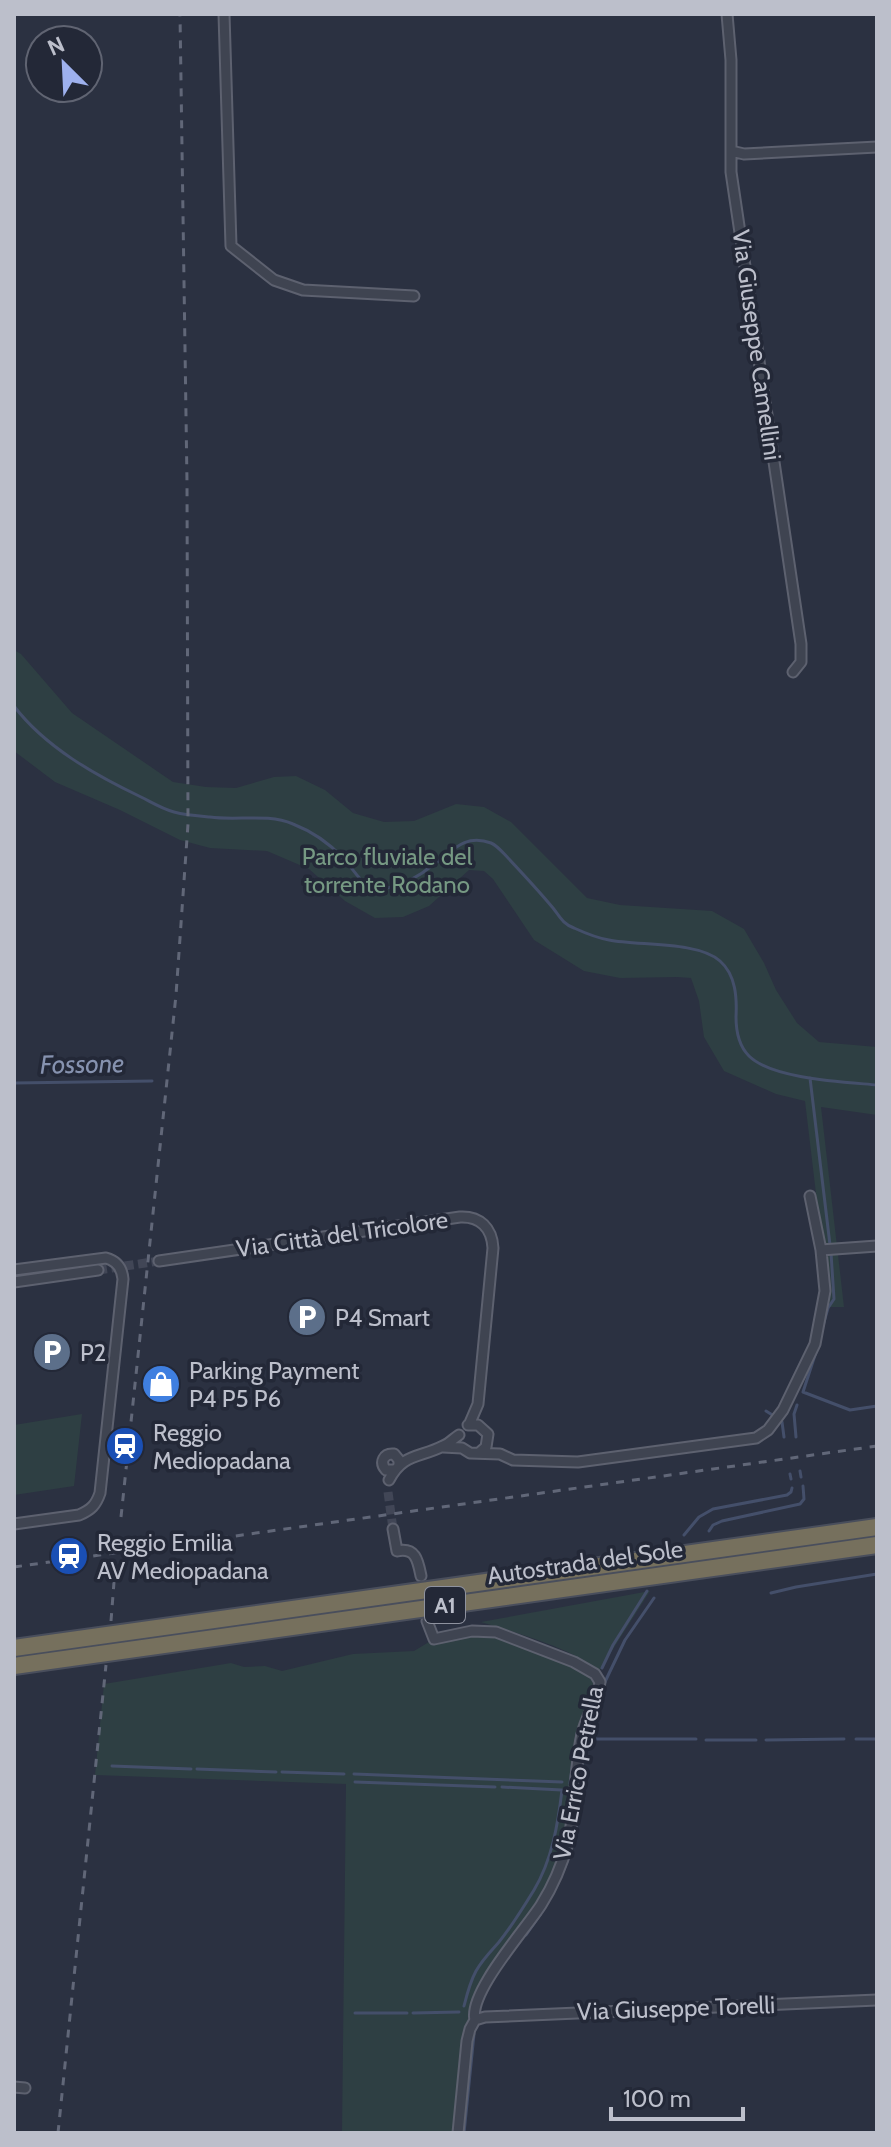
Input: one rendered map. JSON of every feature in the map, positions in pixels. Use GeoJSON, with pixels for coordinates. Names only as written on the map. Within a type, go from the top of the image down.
{"type":"FeatureCollection","features":[{"type":"Feature","properties":{"kind":"highway","name":"Autostrada del Sole"},"geometry":{"type":"LineString","coordinates":[[14,1648],[877,1527]]}},
{"type":"Feature","properties":{"kind":"highway","name":"Autostrada del Sole"},"geometry":{"type":"LineString","coordinates":[[14,1666],[877,1545]]}},
{"type":"Feature","properties":{"kind":"street"},"geometry":{"type":"LineString","coordinates":[[224,14],[231,246],[274,280],[303,290],[414,296]]}},
{"type":"Feature","properties":{"kind":"street","name":"Via Giuseppe Camellini"},"geometry":{"type":"LineString","coordinates":[[727,14],[731,60],[731,172],[801,644],[801,662],[793,672]]}},
{"type":"Feature","properties":{"kind":"street"},"geometry":{"type":"LineString","coordinates":[[731,151],[744,154],[877,147]]}},
{"type":"Feature","properties":{"kind":"street"},"geometry":{"type":"LineString","coordinates":[[478,1404],[469,1425],[461,1430],[459,1444],[470,1453],[500,1454],[513,1460],[584,1462],[762,1435],[783,1410],[815,1344],[825,1291],[821,1250],[810,1196]]}},
{"type":"Feature","properties":{"kind":"street","name":"Via Città del Tricolore"},"geometry":{"type":"LineString","coordinates":[[159,1261],[460,1217],[478,1220],[487,1227],[493,1240],[478,1404]]}},
{"type":"Feature","properties":{"kind":"street"},"geometry":{"type":"LineString","coordinates":[[821,1250],[877,1246]]}},
{"type":"Feature","properties":{"kind":"street"},"geometry":{"type":"LineString","coordinates":[[14,1270],[106,1258],[116,1262],[123,1279],[97,1501],[87,1512],[79,1515],[14,1524]]}},
{"type":"Feature","properties":{"kind":"street"},"geometry":{"type":"LineString","coordinates":[[14,1282],[98,1270]]}},
{"type":"Feature","properties":{"kind":"street"},"geometry":{"type":"LineString","coordinates":[[478,1404],[483,1427],[500,1454]]}},
{"type":"Feature","properties":{"kind":"street"},"geometry":{"type":"LineString","coordinates":[[469,1425],[483,1427]]}},
{"type":"Feature","properties":{"kind":"street"},"geometry":{"type":"LineString","coordinates":[[388,1492],[393,1468],[411,1457],[443,1447],[459,1435]]}},
{"type":"Feature","properties":{"kind":"street"},"geometry":{"type":"LineString","coordinates":[[479,1453],[489,1439]]}},
{"type":"Feature","properties":{"kind":"street"},"geometry":{"type":"LineString","coordinates":[[443,1447],[462,1448]]}},
{"type":"Feature","properties":{"kind":"street"},"geometry":{"type":"LineString","coordinates":[[393,1529],[397,1551],[414,1554],[421,1576]]}},
{"type":"Feature","properties":{"kind":"street","name":"Via Errico Petrella"},"geometry":{"type":"LineString","coordinates":[[427,1621],[434,1639],[472,1631],[496,1632],[574,1662],[595,1674],[600,1682],[582,1733],[570,1830],[561,1866],[530,1921],[487,1980],[475,2007],[475,2020],[467,2041],[458,2133]]}},
{"type":"Feature","properties":{"kind":"street","name":"Via Giuseppe Torelli"},"geometry":{"type":"LineString","coordinates":[[475,2020],[551,2013],[877,2000]]}},
{"type":"Feature","properties":{"kind":"green space","name":"Parco fluviale del torrente Rodano"},"geometry":{"type":"Polygon","coordinates":[[[14,650],[21,654],[72,713],[173,782],[236,788],[274,777],[296,776],[325,790],[353,813],[384,822],[414,821],[456,804],[484,807],[511,822],[587,898],[620,905],[712,911],[744,929],[797,1023],[819,1042],[877,1047],[877,1115],[821,1107],[844,1307],[825,1305],[824,1248],[805,1101],[776,1094],[724,1071],[704,1037],[699,1001],[691,978],[620,978],[584,971],[534,940],[493,879],[484,871],[469,870],[429,906],[403,917],[375,918],[345,901],[309,869],[267,851],[210,848],[180,840],[55,782],[14,751],[14,650]]]}},
{"type":"Feature","properties":{"kind":"green space"},"geometry":{"type":"Polygon","coordinates":[[[82,1414],[74,1486],[14,1495],[14,1425],[82,1414]]]}},
{"type":"Feature","properties":{"kind":"green space"},"geometry":{"type":"Polygon","coordinates":[[[650,1591],[599,1671],[560,1648],[481,1622],[650,1591]]]}},
{"type":"Feature","properties":{"kind":"green space"},"geometry":{"type":"Polygon","coordinates":[[[472,1631],[504,1634],[599,1678],[589,1710],[561,1866],[475,2007],[458,2133],[342,2133],[346,1784],[95,1775],[104,1684],[231,1663],[282,1671],[353,1654],[414,1651],[434,1639],[472,1631]]]}},
{"type":"Feature","properties":{"kind":"waterway"},"geometry":{"type":"LineString","coordinates":[[14,706],[40,734],[72,759],[157,805],[187,815],[262,818],[293,824],[332,848],[367,885],[383,888],[404,883],[466,842],[482,840],[491,843],[503,852],[570,926],[609,940],[697,950],[720,961],[734,987],[740,1043],[749,1056],[760,1064],[810,1078],[877,1085]]}},
{"type":"Feature","properties":{"kind":"waterway"},"geometry":{"type":"LineString","coordinates":[[810,1078],[830,1245]]}},
{"type":"Feature","properties":{"kind":"waterway","name":"Fossone"},"geometry":{"type":"LineString","coordinates":[[14,1083],[152,1081]]}},
{"type":"Feature","properties":{"kind":"waterway"},"geometry":{"type":"LineString","coordinates":[[822,1329],[834,1299],[831,1253]]}},
{"type":"Feature","properties":{"kind":"waterway"},"geometry":{"type":"LineString","coordinates":[[816,1352],[803,1392],[850,1410],[877,1406]]}},
{"type":"Feature","properties":{"kind":"waterway"},"geometry":{"type":"LineString","coordinates":[[796,1437],[794,1414],[797,1405]]}},
{"type":"Feature","properties":{"kind":"waterway"},"geometry":{"type":"LineString","coordinates":[[766,1411],[774,1416]]}},
{"type":"Feature","properties":{"kind":"waterway"},"geometry":{"type":"LineString","coordinates":[[779,1420],[784,1437]]}},
{"type":"Feature","properties":{"kind":"waterway"},"geometry":{"type":"LineString","coordinates":[[800,1471],[801,1477]]}},
{"type":"Feature","properties":{"kind":"waterway"},"geometry":{"type":"LineString","coordinates":[[790,1474],[791,1479]]}},
{"type":"Feature","properties":{"kind":"waterway"},"geometry":{"type":"LineString","coordinates":[[709,1531],[722,1521],[800,1504],[804,1499],[803,1486]]}},
{"type":"Feature","properties":{"kind":"waterway"},"geometry":{"type":"LineString","coordinates":[[684,1535],[699,1517],[713,1509],[787,1495],[792,1488]]}},
{"type":"Feature","properties":{"kind":"waterway"},"geometry":{"type":"LineString","coordinates":[[771,1593],[877,1574]]}},
{"type":"Feature","properties":{"kind":"waterway"},"geometry":{"type":"LineString","coordinates":[[602,1668],[647,1591]]}},
{"type":"Feature","properties":{"kind":"waterway"},"geometry":{"type":"LineString","coordinates":[[603,1686],[625,1640],[654,1598]]}},
{"type":"Feature","properties":{"kind":"waterway"},"geometry":{"type":"LineString","coordinates":[[570,1783],[577,1734],[596,1683]]}},
{"type":"Feature","properties":{"kind":"waterway"},"geometry":{"type":"LineString","coordinates":[[589,1739],[696,1739]]}},
{"type":"Feature","properties":{"kind":"waterway"},"geometry":{"type":"LineString","coordinates":[[766,1740],[844,1739]]}},
{"type":"Feature","properties":{"kind":"waterway"},"geometry":{"type":"LineString","coordinates":[[856,1739],[877,1739]]}},
{"type":"Feature","properties":{"kind":"waterway"},"geometry":{"type":"LineString","coordinates":[[706,1740],[756,1740]]}},
{"type":"Feature","properties":{"kind":"waterway"},"geometry":{"type":"LineString","coordinates":[[559,1880],[575,1832],[584,1748]]}},
{"type":"Feature","properties":{"kind":"waterway"},"geometry":{"type":"LineString","coordinates":[[112,1766],[191,1769]]}},
{"type":"Feature","properties":{"kind":"waterway"},"geometry":{"type":"LineString","coordinates":[[197,1769],[276,1772]]}},
{"type":"Feature","properties":{"kind":"waterway"},"geometry":{"type":"LineString","coordinates":[[282,1772],[344,1774]]}},
{"type":"Feature","properties":{"kind":"waterway"},"geometry":{"type":"LineString","coordinates":[[354,1774],[562,1782]]}},
{"type":"Feature","properties":{"kind":"waterway"},"geometry":{"type":"LineString","coordinates":[[355,1782],[495,1787]]}},
{"type":"Feature","properties":{"kind":"waterway"},"geometry":{"type":"LineString","coordinates":[[464,2006],[478,1967],[513,1923],[540,1878],[550,1854],[558,1816],[562,1790],[502,1787]]}},
{"type":"Feature","properties":{"kind":"waterway"},"geometry":{"type":"LineString","coordinates":[[526,1935],[540,1915]]}},
{"type":"Feature","properties":{"kind":"waterway"},"geometry":{"type":"LineString","coordinates":[[413,2013],[459,2012]]}},
{"type":"Feature","properties":{"kind":"waterway"},"geometry":{"type":"LineString","coordinates":[[355,2013],[407,2013]]}},
{"type":"Feature","properties":{"kind":"waterway"},"geometry":{"type":"LineString","coordinates":[[464,2133],[474,2034]]}},
{"type":"Feature","properties":{"kind":"tunnel"},"geometry":{"type":"LineString","coordinates":[[98,1270],[159,1261]]}},
{"type":"Feature","properties":{"kind":"tunnel"},"geometry":{"type":"LineString","coordinates":[[388,1492],[393,1529]]}},
{"type":"Feature","properties":{"kind":"railway"},"geometry":{"type":"LineString","coordinates":[[121,1517],[176,995],[188,824],[180,14]]}},
{"type":"Feature","properties":{"kind":"railway"},"geometry":{"type":"LineString","coordinates":[[14,1567],[877,1446]]}},
{"type":"Feature","properties":{"kind":"railway"},"geometry":{"type":"LineString","coordinates":[[111,1621],[114,1582]]}},
{"type":"Feature","properties":{"kind":"railway"},"geometry":{"type":"LineString","coordinates":[[58,2133],[106,1665]]}},
{"type":"Feature","properties":{"kind":"place","name":"P4 Smart"},"geometry":{"type":"Point","coordinates":[307,1317]}},
{"type":"Feature","properties":{"kind":"place","name":"P2"},"geometry":{"type":"Point","coordinates":[52,1352]}},
{"type":"Feature","properties":{"kind":"place","name":"Parking Payment P4 P5 P6"},"geometry":{"type":"Point","coordinates":[161,1384]}},
{"type":"Feature","properties":{"kind":"place","name":"Reggio Mediopadana"},"geometry":{"type":"Point","coordinates":[125,1446]}},
{"type":"Feature","properties":{"kind":"place","name":"Reggio Emilia AV Mediopadana"},"geometry":{"type":"Point","coordinates":[69,1556]}}]}
